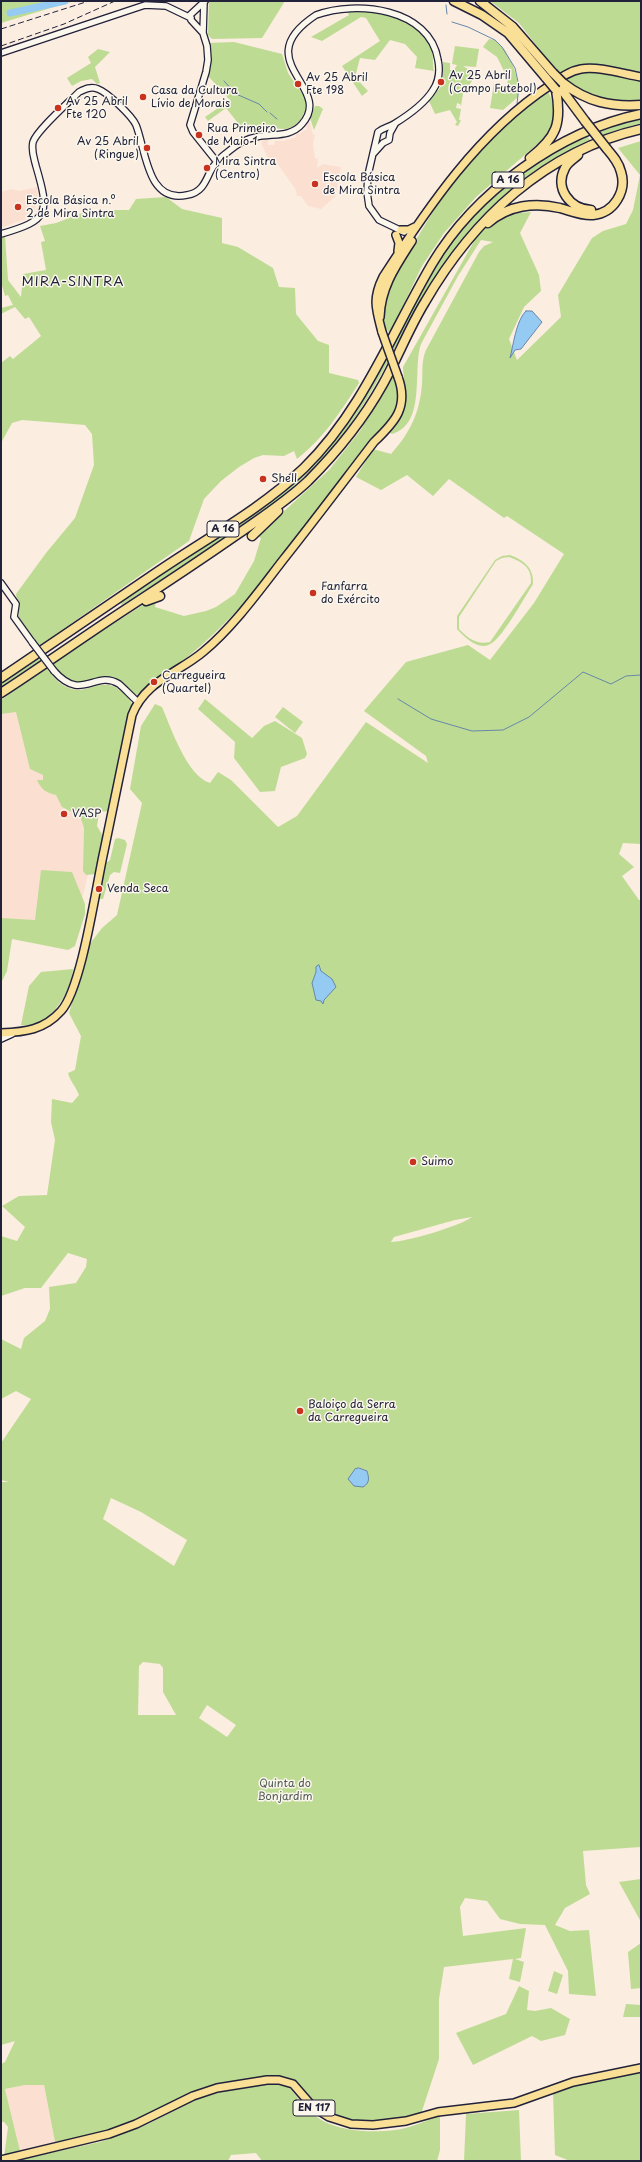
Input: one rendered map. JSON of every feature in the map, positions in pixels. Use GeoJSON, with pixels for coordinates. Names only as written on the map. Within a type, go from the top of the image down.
{"type":"FeatureCollection","features":[{"type":"Feature","properties":{"kind":"highway","name":"A 16"},"geometry":{"type":"LineString","coordinates":[[454,1],[496,24],[508,33],[550,76],[559,86],[605,150],[617,162],[623,180],[620,196],[609,209],[594,215],[546,205],[524,206],[506,210],[480,229],[457,252]]}},
{"type":"Feature","properties":{"kind":"highway"},"geometry":{"type":"LineString","coordinates":[[459,1],[489,18],[496,24]]}},
{"type":"Feature","properties":{"kind":"highway","name":"A 16"},"geometry":{"type":"LineString","coordinates":[[480,1],[513,27],[530,47],[550,76]]}},
{"type":"Feature","properties":{"kind":"highway","name":"A 16"},"geometry":{"type":"LineString","coordinates":[[559,86],[592,100],[616,105],[641,105]]}},
{"type":"Feature","properties":{"kind":"highway","name":"A 16"},"geometry":{"type":"LineString","coordinates":[[1,678],[278,491],[316,455],[336,431],[368,384],[437,256],[464,220],[508,175],[543,148],[556,131],[559,112],[559,86]]}},
{"type":"Feature","properties":{"kind":"highway","name":"A 16"},"geometry":{"type":"LineString","coordinates":[[495,189],[554,148],[605,125],[641,114]]}},
{"type":"Feature","properties":{"kind":"highway","name":"A 16"},"geometry":{"type":"LineString","coordinates":[[1,692],[127,608],[175,578],[284,502],[325,463],[364,415],[384,382],[423,304],[457,252],[479,225],[502,202],[556,162],[604,139],[641,129]]}},
{"type":"Feature","properties":{"kind":"highway","name":"A 16"},"geometry":{"type":"LineString","coordinates":[[605,150],[618,174],[619,180],[616,194],[607,205],[600,209],[586,210],[572,203],[563,191],[562,176],[565,168],[578,155],[616,136]]}},
{"type":"Feature","properties":{"kind":"highway"},"geometry":{"type":"LineString","coordinates":[[310,454],[336,431]]}},
{"type":"Feature","properties":{"kind":"highway"},"geometry":{"type":"LineString","coordinates":[[252,536],[284,502]]}},
{"type":"Feature","properties":{"kind":"highway"},"geometry":{"type":"LineString","coordinates":[[157,572],[196,540]]}},
{"type":"Feature","properties":{"kind":"highway"},"geometry":{"type":"LineString","coordinates":[[127,608],[160,596]]}},
{"type":"Feature","properties":{"kind":"main road"},"geometry":{"type":"LineString","coordinates":[[380,322],[380,305],[385,286],[417,226],[456,173],[506,119],[569,73],[590,69],[641,77]]}},
{"type":"Feature","properties":{"kind":"main road"},"geometry":{"type":"LineString","coordinates":[[1,1033],[36,1029],[51,1021],[62,1011],[71,998],[92,910],[132,714],[137,701],[155,684],[203,652],[217,639],[267,581],[374,442],[394,421],[399,413],[403,396],[398,376],[375,308],[378,287],[398,253],[434,203]]}},
{"type":"Feature","properties":{"kind":"main road"},"geometry":{"type":"LineString","coordinates":[[398,253],[399,232],[409,230],[417,226]]}},
{"type":"Feature","properties":{"kind":"main road","name":"EN 117"},"geometry":{"type":"LineString","coordinates":[[1,2160],[109,2134],[136,2124],[193,2096],[210,2090],[267,2080],[279,2080],[293,2084],[313,2107],[328,2117],[351,2124],[373,2125],[402,2122],[444,2112],[514,2103],[573,2082],[641,2068]]}},
{"type":"Feature","properties":{"kind":"street"},"geometry":{"type":"LineString","coordinates":[[192,20],[193,11],[204,2]]}},
{"type":"Feature","properties":{"kind":"street"},"geometry":{"type":"LineString","coordinates":[[204,2],[202,16],[203,33],[208,53],[208,66],[190,124],[193,132],[217,162]]}},
{"type":"Feature","properties":{"kind":"street"},"geometry":{"type":"LineString","coordinates":[[1,234],[30,225],[40,216],[44,197],[33,153],[34,140],[79,92],[87,88],[99,89],[107,94],[134,122],[154,182],[166,193],[186,196],[198,192],[217,162],[234,147],[247,140],[266,135],[288,133],[298,129],[303,124],[309,115],[311,103],[306,90],[289,63],[289,45],[296,33],[307,22],[326,10],[341,4],[366,3],[391,9],[406,16],[418,25],[434,46],[437,53],[440,71],[434,88],[424,101],[395,124],[378,132],[368,175],[367,198],[372,212],[387,226],[409,239]]}},
{"type":"Feature","properties":{"kind":"street"},"geometry":{"type":"LineString","coordinates":[[1,53],[136,7],[160,5],[179,11],[192,20],[203,33]]}},
{"type":"Feature","properties":{"kind":"street"},"geometry":{"type":"LineString","coordinates":[[179,11],[199,10],[202,16]]}},
{"type":"Feature","properties":{"kind":"street"},"geometry":{"type":"LineString","coordinates":[[192,20],[202,16]]}},
{"type":"Feature","properties":{"kind":"street"},"geometry":{"type":"LineString","coordinates":[[374,154],[383,143],[389,140],[390,133],[395,124]]}},
{"type":"Feature","properties":{"kind":"street"},"geometry":{"type":"LineString","coordinates":[[384,129],[390,133]]}},
{"type":"Feature","properties":{"kind":"street"},"geometry":{"type":"LineString","coordinates":[[377,139],[383,143]]}},
{"type":"Feature","properties":{"kind":"street"},"geometry":{"type":"LineString","coordinates":[[209,153],[210,171]]}},
{"type":"Feature","properties":{"kind":"street"},"geometry":{"type":"LineString","coordinates":[[1,583],[16,604],[14,617],[62,680],[73,686],[105,681],[113,682],[119,684],[137,701]]}},
{"type":"Feature","properties":{"kind":"street"},"geometry":{"type":"LineString","coordinates":[[1,1039],[15,1032]]}},
{"type":"Feature","properties":{"kind":"shaded area"},"geometry":{"type":"Polygon","coordinates":[[[310,122],[313,135],[315,134],[313,144],[315,158],[318,159],[317,168],[323,164],[341,167],[335,197],[321,209],[308,206],[301,196],[297,196],[296,190],[274,159],[268,158],[261,143],[263,140],[268,138],[268,145],[274,145],[275,141],[283,141],[296,137],[296,134],[300,134],[304,130],[307,130],[306,125],[310,122]]]}},
{"type":"Feature","properties":{"kind":"shaded area","name":"Escola Básica n.º 2 de Mira Sintra"},"geometry":{"type":"Polygon","coordinates":[[[37,187],[38,201],[33,213],[26,219],[3,227],[1,224],[1,192],[11,189],[19,191],[37,187]]]}},
{"type":"Feature","properties":{"kind":"shaded area"},"geometry":{"type":"Polygon","coordinates":[[[16,712],[79,787],[92,858],[81,904],[44,935],[1,927],[1,713],[16,712]]]}},
{"type":"Feature","properties":{"kind":"shaded area"},"geometry":{"type":"Polygon","coordinates":[[[25,2085],[44,2085],[55,2142],[20,2151],[5,2089],[25,2085]]]}},
{"type":"Feature","properties":{"kind":"green space"},"geometry":{"type":"Polygon","coordinates":[[[1,1],[74,1],[1,23],[1,1]]]}},
{"type":"Feature","properties":{"kind":"green space"},"geometry":{"type":"Polygon","coordinates":[[[209,1],[285,1],[262,38],[212,39],[208,35],[209,1]]]}},
{"type":"Feature","properties":{"kind":"green space"},"geometry":{"type":"Polygon","coordinates":[[[490,1],[641,1],[641,73],[610,67],[588,66],[568,70],[559,75],[519,23],[490,1]]]}},
{"type":"Feature","properties":{"kind":"green space"},"geometry":{"type":"Polygon","coordinates":[[[349,6],[376,8],[404,20],[413,26],[427,39],[431,47],[434,71],[415,68],[417,57],[405,44],[390,40],[375,60],[360,58],[355,77],[368,91],[362,96],[342,66],[380,41],[366,18],[361,17],[322,41],[311,37],[349,15],[345,8],[349,6]]]}},
{"type":"Feature","properties":{"kind":"green space"},"geometry":{"type":"Polygon","coordinates":[[[489,39],[495,40],[505,50],[513,65],[519,86],[518,97],[503,110],[490,108],[494,84],[507,86],[508,79],[497,57],[483,47],[489,39]]]}},
{"type":"Feature","properties":{"kind":"green space"},"geometry":{"type":"Polygon","coordinates":[[[234,42],[282,54],[288,73],[306,99],[305,111],[301,119],[294,126],[286,129],[267,128],[245,132],[226,108],[208,121],[205,117],[230,100],[208,76],[210,58],[208,43],[234,42]]]}},
{"type":"Feature","properties":{"kind":"green space"},"geometry":{"type":"Polygon","coordinates":[[[455,46],[479,49],[476,67],[463,66],[473,72],[472,81],[468,87],[464,88],[461,106],[457,103],[456,108],[461,109],[459,120],[461,120],[458,126],[455,125],[457,122],[450,110],[435,114],[429,101],[440,88],[443,80],[443,62],[450,63],[450,70],[454,70],[457,65],[452,64],[455,46]]]}},
{"type":"Feature","properties":{"kind":"green space"},"geometry":{"type":"Polygon","coordinates":[[[98,49],[110,52],[95,67],[100,83],[97,84],[92,79],[81,81],[72,86],[67,78],[91,63],[88,57],[98,49]]]}},
{"type":"Feature","properties":{"kind":"green space"},"geometry":{"type":"Polygon","coordinates":[[[584,71],[641,79],[641,101],[601,99],[583,93],[565,81],[569,76],[584,71]]]}},
{"type":"Feature","properties":{"kind":"green space"},"geometry":{"type":"Polygon","coordinates":[[[547,89],[553,103],[554,117],[548,135],[476,197],[444,233],[422,266],[390,333],[384,327],[382,309],[393,278],[443,195],[504,124],[547,89]]]}},
{"type":"Feature","properties":{"kind":"green space"},"geometry":{"type":"Polygon","coordinates":[[[315,106],[319,106],[323,109],[314,130],[310,118],[315,106]]]}},
{"type":"Feature","properties":{"kind":"green space"},"geometry":{"type":"Polygon","coordinates":[[[641,116],[641,123],[600,136],[596,130],[641,116]]]}},
{"type":"Feature","properties":{"kind":"green space"},"geometry":{"type":"Polygon","coordinates":[[[585,134],[591,141],[554,160],[523,181],[496,203],[472,228],[451,254],[431,284],[393,352],[392,347],[439,257],[479,208],[534,162],[585,134]]]}},
{"type":"Feature","properties":{"kind":"green space","name":"Quinta do Bonjardim"},"geometry":{"type":"Polygon","coordinates":[[[641,141],[641,844],[623,843],[619,854],[634,867],[622,876],[639,900],[641,900],[641,1847],[583,1851],[586,1885],[590,1894],[565,1908],[555,1925],[570,1931],[589,1930],[596,1996],[569,1994],[568,1971],[545,1925],[520,1924],[500,1919],[487,1901],[465,1898],[460,1907],[463,1936],[526,1928],[521,1958],[515,1959],[524,1962],[520,1982],[509,1979],[513,1959],[444,1967],[439,1999],[439,2059],[421,2114],[374,2122],[350,2121],[338,2118],[315,2106],[297,2084],[283,2076],[206,2087],[169,2106],[105,2132],[55,2142],[44,2085],[25,2085],[5,2089],[20,2151],[4,2157],[8,2127],[4,2122],[1,2122],[1,2064],[5,2062],[15,2041],[1,2045],[1,1482],[9,1482],[1,1480],[1,1443],[31,1399],[16,1391],[1,1399],[1,1339],[21,1349],[24,1338],[45,1321],[50,1309],[49,1287],[76,1283],[86,1267],[87,1259],[68,1253],[41,1288],[25,1288],[1,1296],[1,1236],[17,1241],[25,1227],[2,1206],[19,1196],[47,1195],[55,1140],[51,1122],[52,1099],[72,1103],[79,1095],[68,1073],[75,1070],[81,1036],[69,1013],[89,945],[102,928],[117,915],[142,803],[130,789],[141,726],[155,704],[162,707],[181,750],[194,771],[202,779],[210,783],[218,772],[231,780],[278,827],[297,816],[366,722],[428,763],[426,756],[364,711],[406,662],[468,645],[490,660],[534,603],[564,554],[507,516],[504,518],[449,479],[433,496],[407,475],[381,490],[356,477],[373,449],[391,454],[409,430],[419,404],[421,394],[424,354],[479,252],[484,246],[493,242],[481,240],[458,276],[421,344],[414,408],[410,419],[403,428],[392,434],[389,432],[405,398],[403,367],[477,236],[495,220],[507,215],[531,212],[520,233],[539,275],[541,291],[524,307],[509,339],[517,360],[561,317],[558,295],[592,238],[603,231],[626,224],[633,210],[640,175],[618,148],[641,141]],[[472,1217],[455,1220],[394,1237],[391,1242],[433,1233],[466,1221],[472,1217]],[[111,1498],[103,1519],[174,1566],[187,1540],[141,1512],[111,1498]],[[143,1662],[139,1666],[138,1715],[176,1715],[163,1692],[163,1668],[160,1664],[143,1662]],[[207,1705],[199,1718],[227,1737],[236,1725],[207,1705]]]}},
{"type":"Feature","properties":{"kind":"green space"},"geometry":{"type":"Polygon","coordinates":[[[166,197],[182,209],[222,218],[222,243],[238,247],[273,268],[279,287],[295,288],[296,314],[318,341],[329,345],[329,373],[358,380],[359,383],[339,414],[307,451],[297,459],[294,451],[284,456],[263,455],[254,458],[239,467],[221,481],[204,499],[189,541],[39,646],[19,618],[16,594],[46,553],[75,518],[94,465],[92,434],[85,425],[22,420],[12,423],[1,443],[1,363],[10,356],[13,359],[41,336],[29,317],[25,319],[15,307],[1,314],[1,308],[13,305],[8,295],[5,296],[1,282],[1,238],[5,236],[8,280],[21,297],[23,274],[46,270],[41,242],[45,241],[40,226],[56,223],[90,210],[129,210],[136,199],[166,197]]]}},
{"type":"Feature","properties":{"kind":"green space"},"geometry":{"type":"Polygon","coordinates":[[[387,356],[389,360],[368,398],[352,422],[325,456],[303,478],[254,518],[122,605],[120,602],[273,499],[340,432],[366,395],[387,356]]]}},
{"type":"Feature","properties":{"kind":"green space"},"geometry":{"type":"Polygon","coordinates":[[[393,375],[398,382],[400,389],[394,412],[283,558],[230,618],[202,645],[137,695],[133,694],[113,677],[80,683],[74,682],[61,673],[52,663],[149,601],[156,599],[155,607],[184,616],[216,607],[235,594],[254,561],[261,538],[257,536],[329,470],[360,431],[393,375]]]}},
{"type":"Feature","properties":{"kind":"green space"},"geometry":{"type":"Polygon","coordinates":[[[510,555],[524,562],[532,573],[533,584],[508,625],[497,639],[487,645],[478,645],[468,640],[457,629],[457,616],[495,560],[502,556],[510,555]],[[509,557],[496,561],[459,617],[459,629],[476,642],[490,642],[531,583],[530,573],[526,566],[509,557]]]}},
{"type":"Feature","properties":{"kind":"green space"},"geometry":{"type":"Polygon","coordinates":[[[38,657],[41,660],[1,687],[1,682],[38,657]]]}},
{"type":"Feature","properties":{"kind":"green space"},"geometry":{"type":"Polygon","coordinates":[[[46,668],[56,680],[65,687],[76,690],[108,685],[115,687],[122,692],[132,704],[119,754],[109,811],[99,812],[97,826],[104,838],[97,874],[86,875],[83,871],[84,828],[80,816],[62,807],[56,795],[44,790],[37,780],[43,780],[43,775],[30,769],[16,712],[1,714],[1,700],[46,668]]]}},
{"type":"Feature","properties":{"kind":"green space"},"geometry":{"type":"Polygon","coordinates":[[[205,699],[252,738],[264,726],[275,721],[302,738],[307,754],[305,758],[281,767],[275,791],[260,792],[234,758],[235,742],[198,709],[205,699]]]}},
{"type":"Feature","properties":{"kind":"green space"},"geometry":{"type":"Polygon","coordinates":[[[283,707],[303,722],[295,733],[275,717],[283,707]]]}},
{"type":"Feature","properties":{"kind":"green space"},"geometry":{"type":"Polygon","coordinates":[[[118,838],[125,840],[127,844],[120,873],[114,872],[110,875],[103,899],[100,899],[98,897],[106,863],[110,860],[115,839],[118,838]]]}},
{"type":"Feature","properties":{"kind":"green space"},"geometry":{"type":"Polygon","coordinates":[[[41,870],[72,872],[85,904],[85,914],[75,946],[68,950],[12,939],[7,971],[1,983],[1,918],[35,920],[41,870]]]}},
{"type":"Feature","properties":{"kind":"green space"},"geometry":{"type":"Polygon","coordinates":[[[73,969],[72,978],[63,998],[49,1016],[31,1026],[21,1025],[29,986],[41,972],[73,969]]]}},
{"type":"Feature","properties":{"kind":"green space"},"geometry":{"type":"Polygon","coordinates":[[[641,1879],[641,1922],[619,1882],[641,1879]]]}},
{"type":"Feature","properties":{"kind":"green space"},"geometry":{"type":"Polygon","coordinates":[[[641,1943],[641,1988],[631,1989],[628,1952],[641,1943]]]}},
{"type":"Feature","properties":{"kind":"green space"},"geometry":{"type":"Polygon","coordinates":[[[554,1971],[563,1975],[557,1994],[548,1991],[554,1971]]]}},
{"type":"Feature","properties":{"kind":"green space"},"geometry":{"type":"Polygon","coordinates":[[[519,1986],[529,1991],[527,2010],[535,2011],[551,2008],[570,2019],[565,2035],[541,2041],[532,2036],[473,2065],[456,2033],[506,2014],[519,1986]]]}},
{"type":"Feature","properties":{"kind":"green space"},"geometry":{"type":"Polygon","coordinates":[[[626,2004],[641,2005],[641,2017],[623,2017],[626,2004]]]}},
{"type":"Feature","properties":{"kind":"green space"},"geometry":{"type":"Polygon","coordinates":[[[641,2071],[641,2161],[570,2161],[555,2155],[553,2093],[586,2082],[641,2071]]]}},
{"type":"Feature","properties":{"kind":"green space"},"geometry":{"type":"Polygon","coordinates":[[[267,2084],[288,2086],[304,2105],[318,2118],[342,2128],[365,2131],[389,2131],[413,2126],[440,2115],[440,2150],[437,2161],[262,2161],[256,2153],[231,2155],[228,2161],[13,2161],[100,2142],[148,2124],[196,2099],[219,2091],[267,2084]]]}},
{"type":"Feature","properties":{"kind":"green space"},"geometry":{"type":"Polygon","coordinates":[[[519,2110],[521,2161],[464,2161],[466,2114],[519,2110]]]}},
{"type":"Feature","properties":{"kind":"water"},"geometry":{"type":"Polygon","coordinates":[[[526,311],[532,311],[542,322],[521,349],[515,350],[510,358],[517,327],[526,311]]]}},
{"type":"Feature","properties":{"kind":"water"},"geometry":{"type":"Polygon","coordinates":[[[319,965],[321,971],[332,979],[336,987],[324,1000],[323,1004],[321,1001],[316,1000],[312,983],[316,972],[316,967],[319,965]]]}},
{"type":"Feature","properties":{"kind":"water"},"geometry":{"type":"Polygon","coordinates":[[[359,1468],[367,1471],[368,1482],[363,1487],[354,1486],[348,1479],[355,1469],[359,1468]]]}},
{"type":"Feature","properties":{"kind":"waterway"},"geometry":{"type":"LineString","coordinates":[[10,13],[65,1]]}},
{"type":"Feature","properties":{"kind":"waterway"},"geometry":{"type":"LineString","coordinates":[[446,5],[447,14]]}},
{"type":"Feature","properties":{"kind":"waterway"},"geometry":{"type":"LineString","coordinates":[[452,22],[468,27],[495,40],[502,47],[515,68],[519,86],[517,104]]}},
{"type":"Feature","properties":{"kind":"waterway"},"geometry":{"type":"LineString","coordinates":[[224,81],[236,94],[259,104],[267,112]]}},
{"type":"Feature","properties":{"kind":"waterway"},"geometry":{"type":"LineString","coordinates":[[270,113],[277,119]]}},
{"type":"Feature","properties":{"kind":"waterway"},"geometry":{"type":"LineString","coordinates":[[398,699],[431,719],[472,731],[503,730],[529,717],[583,672],[611,684],[626,676],[641,675]]}},
{"type":"Feature","properties":{"kind":"railway"},"geometry":{"type":"LineString","coordinates":[[1,29],[89,1]]}},
{"type":"Feature","properties":{"kind":"railway"},"geometry":{"type":"LineString","coordinates":[[1,46],[64,24],[115,1]]}},
{"type":"Feature","properties":{"kind":"place","name":"Av 25 Abril (Campo Futebol)"},"geometry":{"type":"Point","coordinates":[441,82]}},
{"type":"Feature","properties":{"kind":"place","name":"Av 25 Abril Fte 198"},"geometry":{"type":"Point","coordinates":[298,84]}},
{"type":"Feature","properties":{"kind":"place","name":"Casa da Cultura Lívio de Morais"},"geometry":{"type":"Point","coordinates":[143,97]}},
{"type":"Feature","properties":{"kind":"place","name":"Av 25 Abril Fte 120"},"geometry":{"type":"Point","coordinates":[58,108]}},
{"type":"Feature","properties":{"kind":"place","name":"Rua Primeiro de Maio 1"},"geometry":{"type":"Point","coordinates":[199,135]}},
{"type":"Feature","properties":{"kind":"place","name":"Av 25 Abril (Ringue)"},"geometry":{"type":"Point","coordinates":[147,148]}},
{"type":"Feature","properties":{"kind":"place","name":"Mira Sintra (Centro)"},"geometry":{"type":"Point","coordinates":[207,168]}},
{"type":"Feature","properties":{"kind":"place","name":"Escola Básica de Mira Sintra"},"geometry":{"type":"Point","coordinates":[315,184]}},
{"type":"Feature","properties":{"kind":"place","name":"Escola Básica n.º 2 de Mira Sintra"},"geometry":{"type":"Point","coordinates":[18,207]}},
{"type":"Feature","properties":{"kind":"place","name":"Shell"},"geometry":{"type":"Point","coordinates":[263,479]}},
{"type":"Feature","properties":{"kind":"place","name":"Fanfarra do Exército"},"geometry":{"type":"Point","coordinates":[313,593]}},
{"type":"Feature","properties":{"kind":"place","name":"Carregueira (Quartel)"},"geometry":{"type":"Point","coordinates":[154,682]}},
{"type":"Feature","properties":{"kind":"place","name":"VASP"},"geometry":{"type":"Point","coordinates":[64,814]}},
{"type":"Feature","properties":{"kind":"place","name":"Venda Seca"},"geometry":{"type":"Point","coordinates":[99,889]}},
{"type":"Feature","properties":{"kind":"place","name":"Suimo"},"geometry":{"type":"Point","coordinates":[413,1162]}},
{"type":"Feature","properties":{"kind":"place","name":"Baloiço da Serra da Carregueira"},"geometry":{"type":"Point","coordinates":[300,1411]}},
{"type":"Feature","properties":{"kind":"district","name":"MIRA-SINTRA"},"geometry":{"type":"Point","coordinates":[73,282]}}]}
